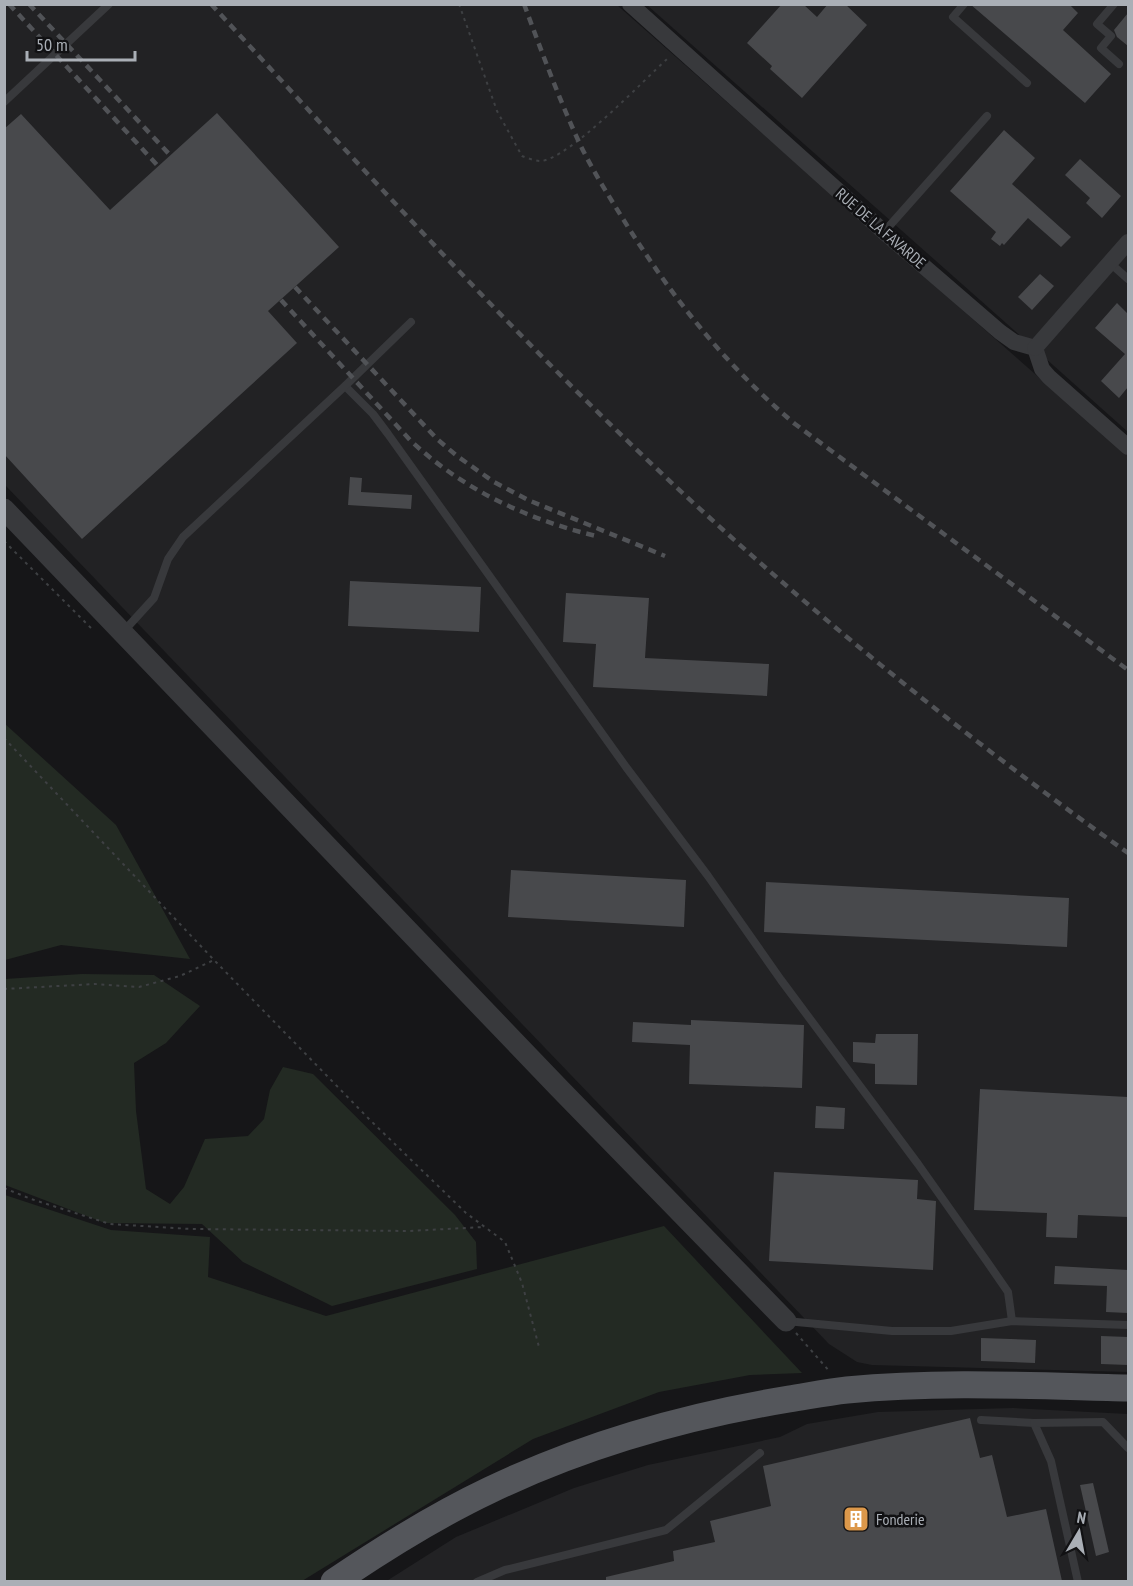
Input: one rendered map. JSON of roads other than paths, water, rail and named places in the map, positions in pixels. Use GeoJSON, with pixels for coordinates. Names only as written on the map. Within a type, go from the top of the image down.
{"type":"FeatureCollection","features":[{"type":"Feature","properties":{"kind":"main road"},"geometry":{"type":"LineString","coordinates":[[334,1581],[390,1544],[436,1518],[490,1490],[554,1462],[685,1421],[741,1407],[845,1390],[909,1386],[976,1384],[1128,1388]]}},
{"type":"Feature","properties":{"kind":"street","name":"RUE DE LA FAVARDE"},"geometry":{"type":"LineString","coordinates":[[630,4],[884,232],[1000,332],[1014,342],[1035,348]]}},
{"type":"Feature","properties":{"kind":"street"},"geometry":{"type":"LineString","coordinates":[[1128,242],[1035,348],[1042,369],[1049,377],[1128,447]]}},
{"type":"Feature","properties":{"kind":"street"},"geometry":{"type":"LineString","coordinates":[[4,509],[549,1078],[786,1321]]}},
{"type":"Feature","properties":{"kind":"lane"},"geometry":{"type":"LineString","coordinates":[[4,102],[109,4]]}},
{"type":"Feature","properties":{"kind":"lane"},"geometry":{"type":"LineString","coordinates":[[964,4],[953,17],[1027,83]]}},
{"type":"Feature","properties":{"kind":"lane"},"geometry":{"type":"LineString","coordinates":[[1114,4],[1097,24],[1111,36],[1101,48],[1119,64]]}},
{"type":"Feature","properties":{"kind":"lane"},"geometry":{"type":"LineString","coordinates":[[884,232],[987,116]]}},
{"type":"Feature","properties":{"kind":"lane"},"geometry":{"type":"LineString","coordinates":[[1110,263],[1128,279]]}},
{"type":"Feature","properties":{"kind":"lane"},"geometry":{"type":"LineString","coordinates":[[123,633],[154,598],[168,560],[183,537],[411,322]]}},
{"type":"Feature","properties":{"kind":"lane"},"geometry":{"type":"LineString","coordinates":[[345,386],[373,414],[388,434],[626,767],[918,1164],[1008,1293],[1012,1321]]}},
{"type":"Feature","properties":{"kind":"lane"},"geometry":{"type":"LineString","coordinates":[[786,1321],[904,1331],[951,1331],[1012,1321],[1128,1325]]}},
{"type":"Feature","properties":{"kind":"lane"},"geometry":{"type":"LineString","coordinates":[[981,1420],[1034,1424],[1103,1422],[1128,1448]]}},
{"type":"Feature","properties":{"kind":"lane"},"geometry":{"type":"LineString","coordinates":[[1034,1424],[1051,1461],[1078,1581]]}},
{"type":"Feature","properties":{"kind":"lane"},"geometry":{"type":"LineString","coordinates":[[477,1581],[505,1570],[666,1530],[760,1453]]}},
{"type":"Feature","properties":{"kind":"railway"},"geometry":{"type":"LineString","coordinates":[[9,4],[158,166]]}},
{"type":"Feature","properties":{"kind":"railway"},"geometry":{"type":"LineString","coordinates":[[29,4],[170,155]]}},
{"type":"Feature","properties":{"kind":"railway"},"geometry":{"type":"LineString","coordinates":[[211,4],[496,309],[554,369],[674,485],[783,583],[895,676],[1010,767],[1128,853]]}},
{"type":"Feature","properties":{"kind":"railway"},"geometry":{"type":"LineString","coordinates":[[524,4],[564,107],[594,170],[661,276],[722,353],[745,378],[795,424],[1128,670]]}},
{"type":"Feature","properties":{"kind":"railway"},"geometry":{"type":"LineString","coordinates":[[295,287],[437,439],[457,456],[494,482],[528,500],[665,556]]}},
{"type":"Feature","properties":{"kind":"railway"},"geometry":{"type":"LineString","coordinates":[[281,300],[410,440],[451,473],[496,500],[520,511],[596,536]]}},
{"type":"Feature","properties":{"kind":"place","name":"Fonderie"},"geometry":{"type":"Point","coordinates":[856,1519]}}]}
